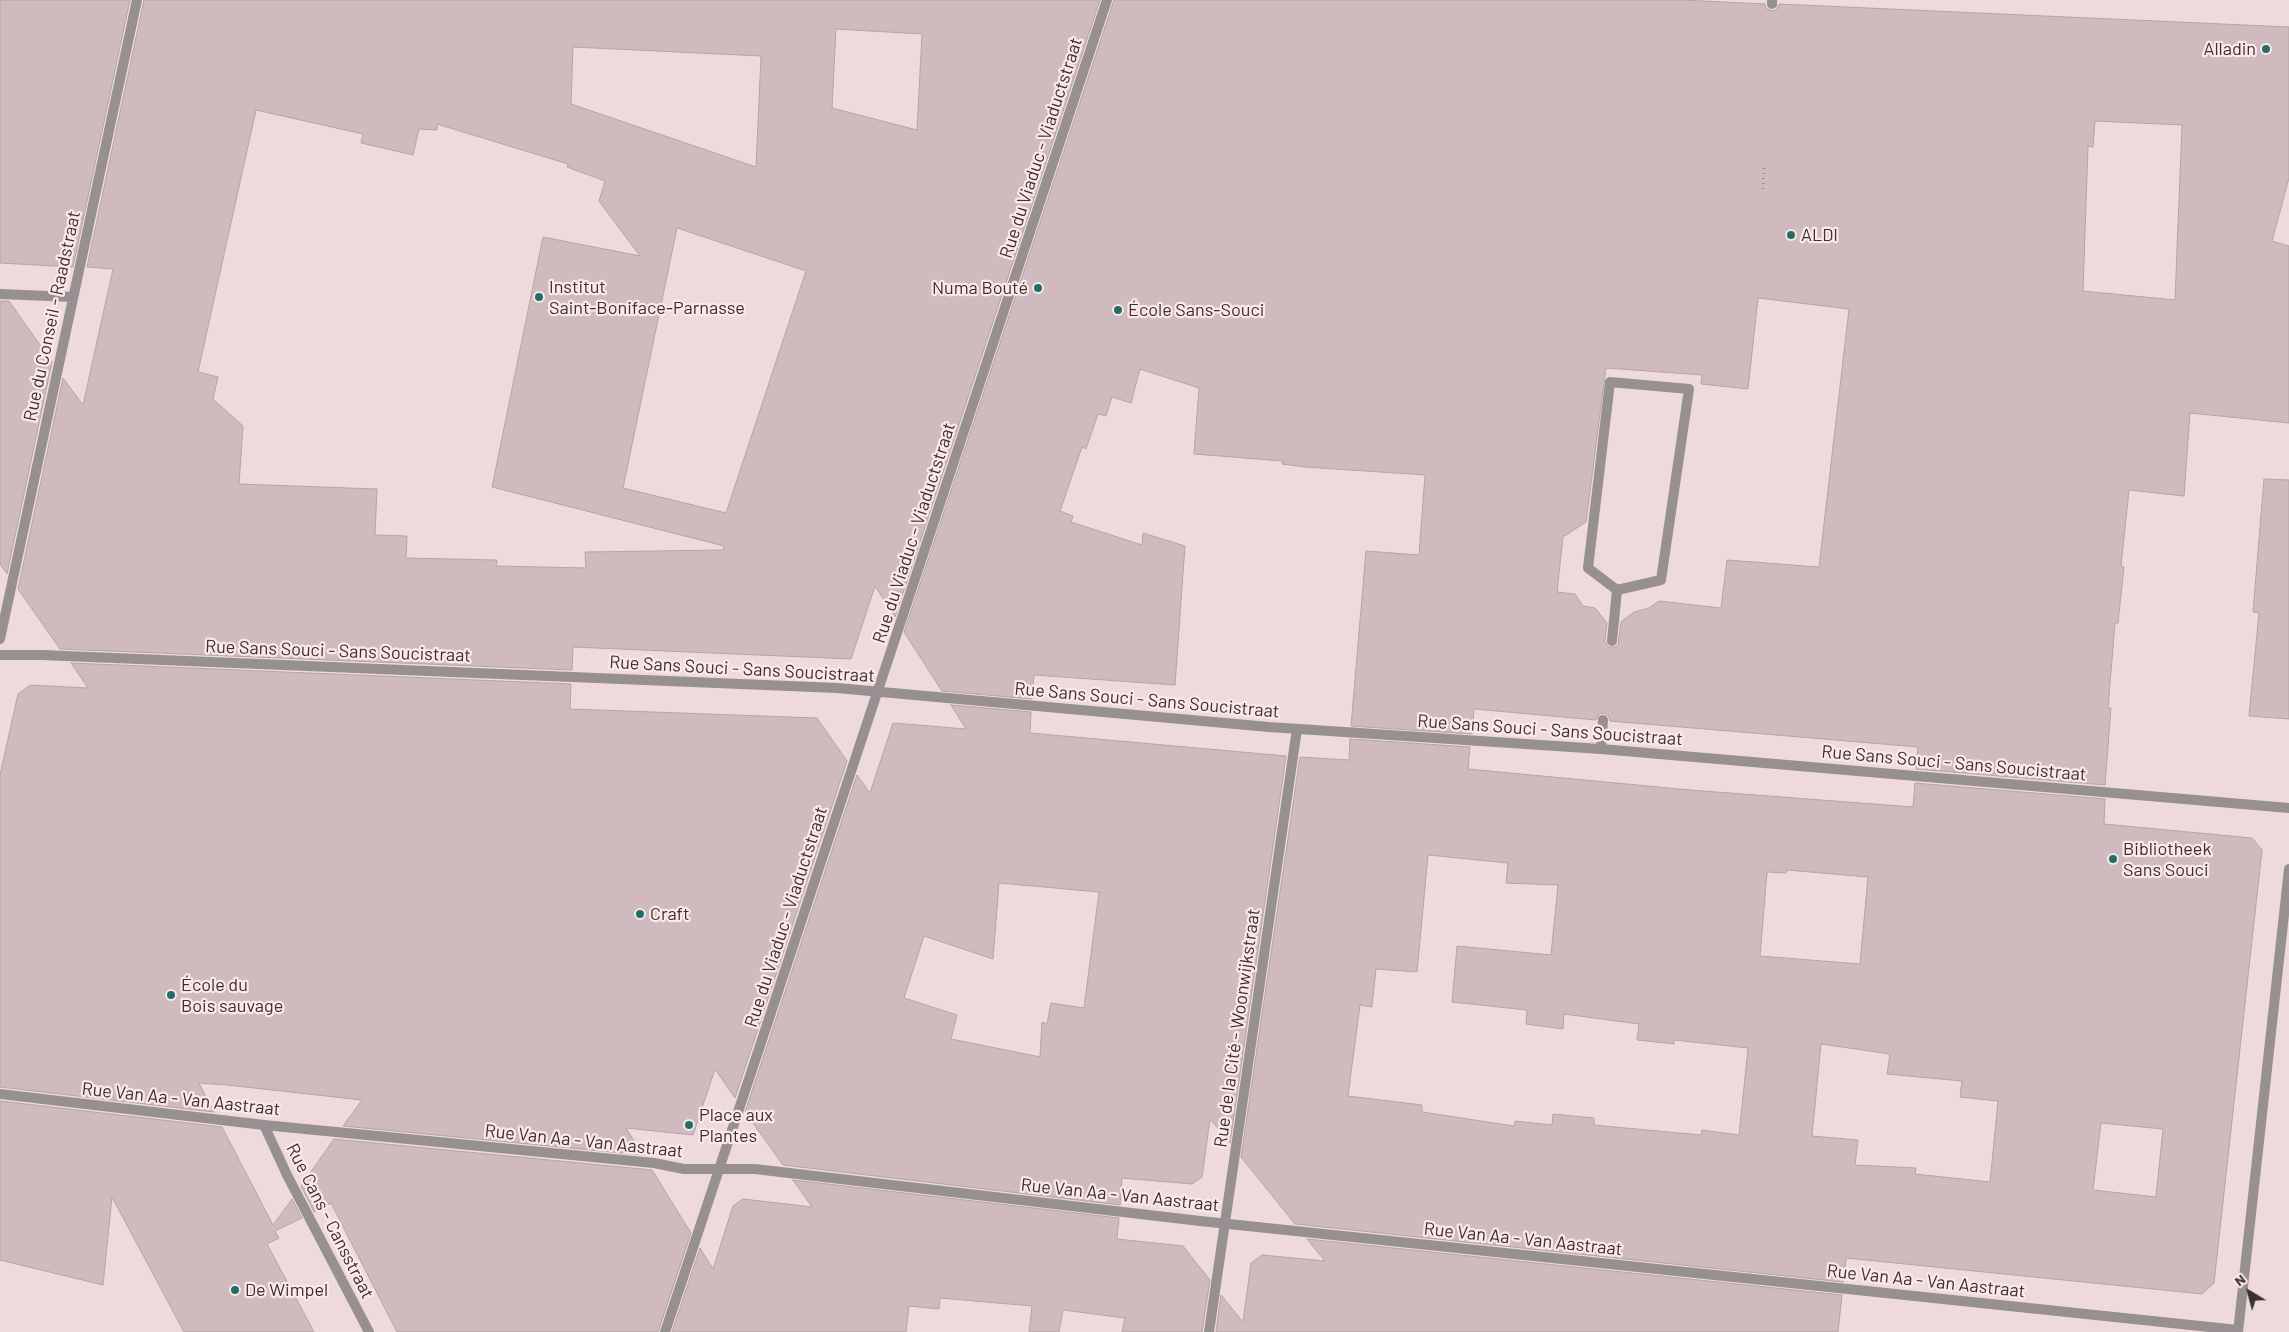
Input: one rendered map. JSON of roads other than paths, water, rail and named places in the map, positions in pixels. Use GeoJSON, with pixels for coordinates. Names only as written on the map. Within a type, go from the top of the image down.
{"type":"FeatureCollection","features":[{"type":"Feature","properties":{"kind":"street","name":"Rue du Conseil - Raadstraat"},"geometry":{"type":"LineString","coordinates":[[0,639],[137,0]]}},
{"type":"Feature","properties":{"kind":"street","name":"Rue du Viaduc - Viaductstraat"},"geometry":{"type":"LineString","coordinates":[[665,1332],[1107,0]]}},
{"type":"Feature","properties":{"kind":"street"},"geometry":{"type":"LineString","coordinates":[[0,294],[72,297]]}},
{"type":"Feature","properties":{"kind":"street"},"geometry":{"type":"LineString","coordinates":[[1610,382],[1688,389],[1661,580],[1617,590],[1588,568],[1610,382]]}},
{"type":"Feature","properties":{"kind":"street"},"geometry":{"type":"LineString","coordinates":[[1612,641],[1617,590]]}},
{"type":"Feature","properties":{"kind":"street","name":"Rue Sans Souci - Sans Soucistraat"},"geometry":{"type":"LineString","coordinates":[[0,655],[62,655],[824,688],[1296,729],[1601,749],[2289,808]]}},
{"type":"Feature","properties":{"kind":"street"},"geometry":{"type":"LineString","coordinates":[[1601,749],[1603,720]]}},
{"type":"Feature","properties":{"kind":"street","name":"Rue de la Cité - Woonwijkstraat"},"geometry":{"type":"LineString","coordinates":[[1209,1332],[1296,729]]}},
{"type":"Feature","properties":{"kind":"street"},"geometry":{"type":"LineString","coordinates":[[2238,1331],[2289,869]]}},
{"type":"Feature","properties":{"kind":"street","name":"Rue Van Aa - Van Aastraat"},"geometry":{"type":"LineString","coordinates":[[0,1094],[264,1125],[654,1163],[684,1170],[755,1170],[1224,1224],[2238,1331]]}},
{"type":"Feature","properties":{"kind":"street","name":"Rue Cans - Cansstraat"},"geometry":{"type":"LineString","coordinates":[[264,1125],[287,1175],[369,1332]]}},
{"type":"Feature","properties":{"kind":"place","name":"Alladin"},"geometry":{"type":"Point","coordinates":[2266,49]}},
{"type":"Feature","properties":{"kind":"place","name":"ALDI"},"geometry":{"type":"Point","coordinates":[1791,235]}},
{"type":"Feature","properties":{"kind":"place","name":"Numa Bouté"},"geometry":{"type":"Point","coordinates":[1038,288]}},
{"type":"Feature","properties":{"kind":"place","name":"Institut Saint-Boniface-Parnasse"},"geometry":{"type":"Point","coordinates":[539,297]}},
{"type":"Feature","properties":{"kind":"place","name":"École Sans-Souci"},"geometry":{"type":"Point","coordinates":[1118,310]}},
{"type":"Feature","properties":{"kind":"place","name":"Bibliotheek Sans Souci"},"geometry":{"type":"Point","coordinates":[2113,859]}},
{"type":"Feature","properties":{"kind":"place","name":"Craft"},"geometry":{"type":"Point","coordinates":[640,914]}},
{"type":"Feature","properties":{"kind":"place","name":"École du Bois sauvage"},"geometry":{"type":"Point","coordinates":[171,995]}},
{"type":"Feature","properties":{"kind":"place","name":"Place aux Plantes"},"geometry":{"type":"Point","coordinates":[689,1125]}},
{"type":"Feature","properties":{"kind":"place","name":"De Wimpel"},"geometry":{"type":"Point","coordinates":[235,1290]}}]}
